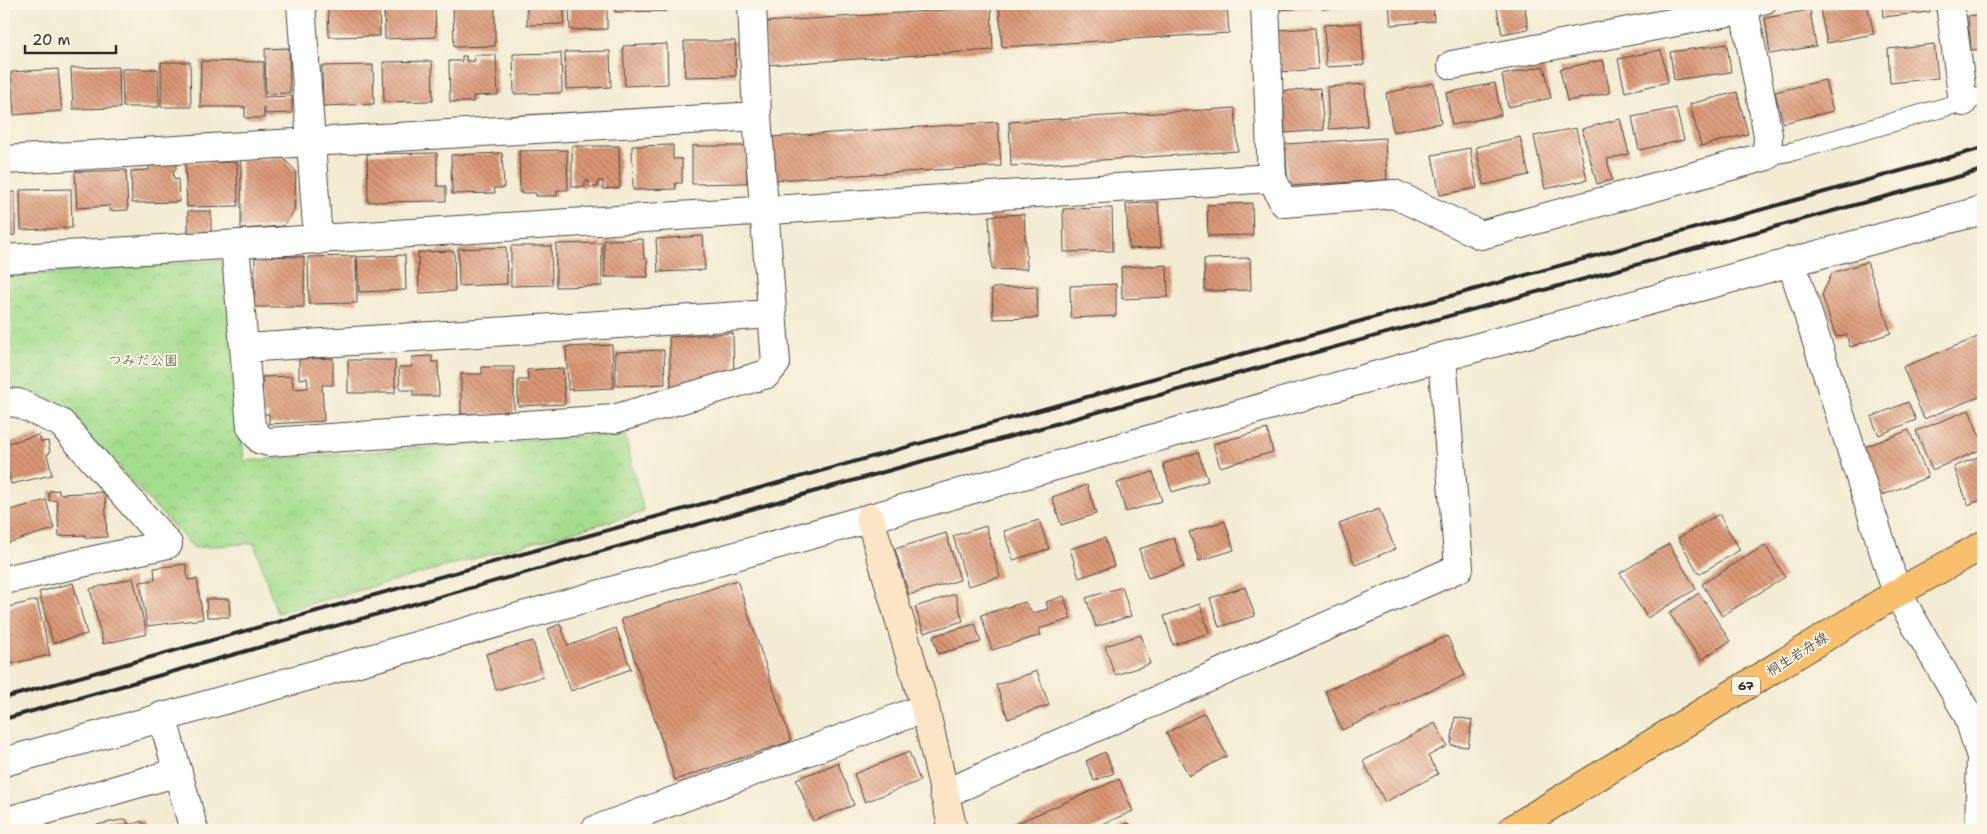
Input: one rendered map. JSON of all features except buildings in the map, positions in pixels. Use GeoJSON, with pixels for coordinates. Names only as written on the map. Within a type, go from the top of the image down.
{"type":"FeatureCollection","features":[{"type":"Feature","properties":{"kind":"main road","name":"桐生岩舟線"},"geometry":{"type":"LineString","coordinates":[[1511,830],[1897,593],[1983,545]]}},
{"type":"Feature","properties":{"kind":"street"},"geometry":{"type":"LineString","coordinates":[[301,4],[318,240]]}},
{"type":"Feature","properties":{"kind":"street"},"geometry":{"type":"LineString","coordinates":[[236,245],[252,426],[261,440],[269,442],[614,419],[767,374],[776,363],[757,116],[752,4]]}},
{"type":"Feature","properties":{"kind":"street"},"geometry":{"type":"LineString","coordinates":[[1265,4],[1272,178],[1284,202],[1394,194],[1481,236],[1767,156],[1768,135],[1751,5],[1452,65]]}},
{"type":"Feature","properties":{"kind":"street"},"geometry":{"type":"LineString","coordinates":[[1950,4],[1973,99]]}},
{"type":"Feature","properties":{"kind":"street"},"geometry":{"type":"LineString","coordinates":[[4,160],[757,116]]}},
{"type":"Feature","properties":{"kind":"street"},"geometry":{"type":"LineString","coordinates":[[4,260],[1272,178]]}},
{"type":"Feature","properties":{"kind":"street"},"geometry":{"type":"LineString","coordinates":[[4,762],[1442,357],[1983,210]]}},
{"type":"Feature","properties":{"kind":"street"},"geometry":{"type":"LineString","coordinates":[[1791,261],[1897,593],[1968,716],[1981,757],[1979,830]]}},
{"type":"Feature","properties":{"kind":"street"},"geometry":{"type":"LineString","coordinates":[[244,348],[772,314]]}},
{"type":"Feature","properties":{"kind":"street"},"geometry":{"type":"LineString","coordinates":[[944,794],[1458,568],[1442,357]]}},
{"type":"Feature","properties":{"kind":"street"},"geometry":{"type":"LineString","coordinates":[[4,402],[18,403],[61,423],[168,544],[4,580]]}},
{"type":"Feature","properties":{"kind":"street"},"geometry":{"type":"LineString","coordinates":[[870,518],[925,708],[953,830]]}},
{"type":"Feature","properties":{"kind":"street"},"geometry":{"type":"LineString","coordinates":[[595,830],[925,708]]}},
{"type":"Feature","properties":{"kind":"street"},"geometry":{"type":"LineString","coordinates":[[162,716],[194,830]]}},
{"type":"Feature","properties":{"kind":"street"},"geometry":{"type":"LineString","coordinates":[[4,822],[178,772]]}},
{"type":"Feature","properties":{"kind":"lane"},"geometry":{"type":"LineString","coordinates":[[1767,156],[1794,151],[1973,99]]}},
{"type":"Feature","properties":{"kind":"green space","name":"つみだ公園"},"geometry":{"type":"Polygon","coordinates":[[[222,260],[229,270],[244,461],[624,433],[644,512],[277,613],[254,543],[194,548],[64,410],[42,395],[18,395],[4,389],[4,277],[222,260]]]}},
{"type":"Feature","properties":{"kind":"railway"},"geometry":{"type":"LineString","coordinates":[[4,698],[1983,148]]}},
{"type":"Feature","properties":{"kind":"railway"},"geometry":{"type":"LineString","coordinates":[[4,719],[1112,408],[1983,170]]}}]}
